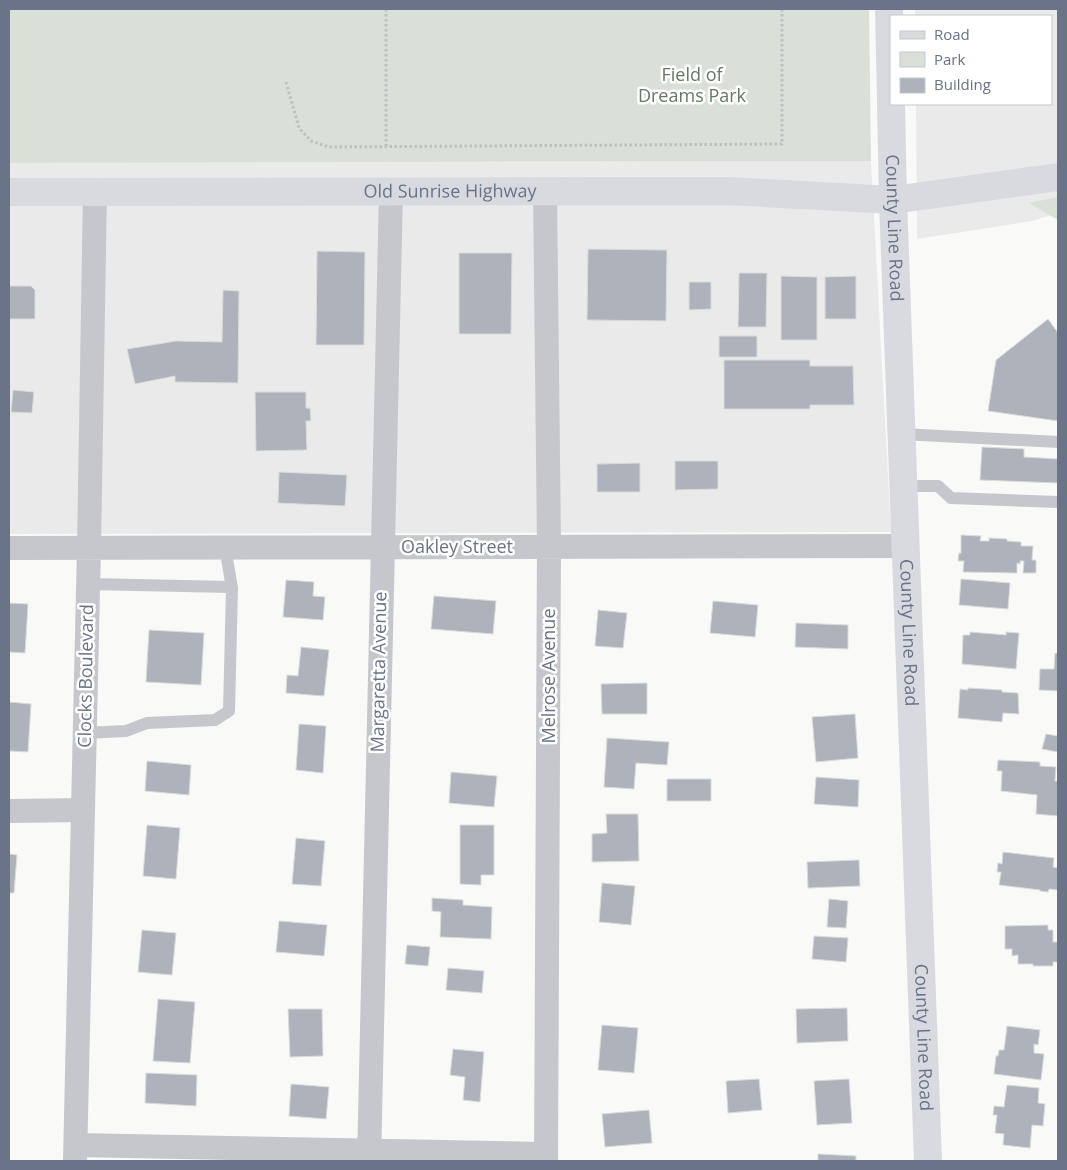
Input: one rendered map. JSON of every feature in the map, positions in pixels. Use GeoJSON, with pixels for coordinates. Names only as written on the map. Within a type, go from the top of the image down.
{"type":"FeatureCollection","features":[{"type":"Feature","properties":{"kind":"main road"},"geometry":{"type":"LineString","coordinates":[[889,9],[890,54]]}},
{"type":"Feature","properties":{"kind":"main road","name":"County Line Road"},"geometry":{"type":"LineString","coordinates":[[891,105],[901,434],[928,1161]]}},
{"type":"Feature","properties":{"kind":"main road","name":"Old Sunrise Highway"},"geometry":{"type":"LineString","coordinates":[[9,192],[728,190],[893,200],[1058,177]]}},
{"type":"Feature","properties":{"kind":"street","name":"Clocks Boulevard"},"geometry":{"type":"LineString","coordinates":[[75,1153],[95,191]]}},
{"type":"Feature","properties":{"kind":"street","name":"Melrose Avenue"},"geometry":{"type":"LineString","coordinates":[[545,191],[550,547],[546,1158]]}},
{"type":"Feature","properties":{"kind":"street","name":"Margaretta Avenue"},"geometry":{"type":"LineString","coordinates":[[369,1156],[391,192]]}},
{"type":"Feature","properties":{"kind":"street","name":"Oakley Street"},"geometry":{"type":"LineString","coordinates":[[9,548],[905,546]]}},
{"type":"Feature","properties":{"kind":"street"},"geometry":{"type":"LineString","coordinates":[[9,811],[83,810]]}},
{"type":"Feature","properties":{"kind":"street"},"geometry":{"type":"LineString","coordinates":[[75,1153],[546,1158]]}},
{"type":"Feature","properties":{"kind":"lane"},"geometry":{"type":"LineString","coordinates":[[901,434],[1058,442]]}},
{"type":"Feature","properties":{"kind":"lane"},"geometry":{"type":"LineString","coordinates":[[903,486],[938,486],[951,498],[1058,502]]}},
{"type":"Feature","properties":{"kind":"lane"},"geometry":{"type":"LineString","coordinates":[[85,734],[126,731],[147,722],[215,720],[229,711],[231,587],[225,547]]}},
{"type":"Feature","properties":{"kind":"lane"},"geometry":{"type":"LineString","coordinates":[[88,584],[231,587]]}},
{"type":"Feature","properties":{"kind":"path"},"geometry":{"type":"LineString","coordinates":[[386,9],[386,147]]}},
{"type":"Feature","properties":{"kind":"path"},"geometry":{"type":"LineString","coordinates":[[286,82],[299,128],[311,142],[329,147],[782,144],[782,9]]}},
{"type":"Feature","properties":{"kind":"shaded area"},"geometry":{"type":"Polygon","coordinates":[[[915,9],[1058,9],[1058,213],[1032,221],[917,239],[916,105],[1052,105],[1052,15],[915,15],[915,9]]]}},
{"type":"Feature","properties":{"kind":"shaded area"},"geometry":{"type":"Polygon","coordinates":[[[871,161],[891,532],[9,534],[9,163],[871,161]]]}},
{"type":"Feature","properties":{"kind":"green space","name":"Field of Dreams Park"},"geometry":{"type":"Polygon","coordinates":[[[9,9],[869,9],[871,161],[9,163],[9,9]]]}},
{"type":"Feature","properties":{"kind":"green space"},"geometry":{"type":"Polygon","coordinates":[[[1058,197],[1058,220],[1029,203],[1058,197]]]}},
{"type":"Feature","properties":{"kind":"building"},"geometry":{"type":"Polygon","coordinates":[[[588,249],[667,250],[666,321],[587,320],[588,249]]]}},
{"type":"Feature","properties":{"kind":"building"},"geometry":{"type":"Polygon","coordinates":[[[317,251],[365,252],[364,345],[316,345],[317,251]]]}},
{"type":"Feature","properties":{"kind":"building"},"geometry":{"type":"Polygon","coordinates":[[[459,253],[512,253],[511,334],[459,334],[459,253]]]}},
{"type":"Feature","properties":{"kind":"building"},"geometry":{"type":"Polygon","coordinates":[[[739,273],[767,273],[766,327],[738,327],[739,273]]]}},
{"type":"Feature","properties":{"kind":"building"},"geometry":{"type":"Polygon","coordinates":[[[781,276],[817,277],[817,340],[781,340],[781,276]]]}},
{"type":"Feature","properties":{"kind":"building"},"geometry":{"type":"Polygon","coordinates":[[[856,276],[856,319],[825,319],[825,277],[856,276]]]}},
{"type":"Feature","properties":{"kind":"building"},"geometry":{"type":"Polygon","coordinates":[[[689,282],[711,282],[711,309],[689,310],[689,282]]]}},
{"type":"Feature","properties":{"kind":"building"},"geometry":{"type":"Polygon","coordinates":[[[9,286],[31,286],[35,290],[35,319],[9,319],[9,286]]]}},
{"type":"Feature","properties":{"kind":"building"},"geometry":{"type":"Polygon","coordinates":[[[223,290],[239,291],[238,383],[175,382],[175,376],[135,384],[127,349],[176,341],[222,342],[223,290]]]}},
{"type":"Feature","properties":{"kind":"building"},"geometry":{"type":"Polygon","coordinates":[[[1048,319],[1058,333],[1058,421],[988,411],[996,360],[1048,319]]]}},
{"type":"Feature","properties":{"kind":"building"},"geometry":{"type":"Polygon","coordinates":[[[719,336],[757,336],[757,357],[719,357],[719,336]]]}},
{"type":"Feature","properties":{"kind":"building"},"geometry":{"type":"Polygon","coordinates":[[[724,360],[810,360],[810,366],[853,366],[854,405],[810,405],[810,409],[724,409],[724,360]]]}},
{"type":"Feature","properties":{"kind":"building"},"geometry":{"type":"Polygon","coordinates":[[[13,390],[34,392],[32,413],[11,412],[13,390]]]}},
{"type":"Feature","properties":{"kind":"building"},"geometry":{"type":"Polygon","coordinates":[[[255,392],[306,392],[306,408],[310,408],[311,421],[306,421],[307,450],[256,451],[255,392]]]}},
{"type":"Feature","properties":{"kind":"building"},"geometry":{"type":"Polygon","coordinates":[[[982,447],[1024,449],[1024,457],[1058,459],[1058,483],[980,480],[982,447]]]}},
{"type":"Feature","properties":{"kind":"building"},"geometry":{"type":"Polygon","coordinates":[[[675,461],[718,461],[718,489],[675,490],[675,461]]]}},
{"type":"Feature","properties":{"kind":"building"},"geometry":{"type":"Polygon","coordinates":[[[640,463],[640,492],[597,492],[597,464],[640,463]]]}},
{"type":"Feature","properties":{"kind":"building"},"geometry":{"type":"Polygon","coordinates":[[[279,472],[347,475],[345,506],[278,503],[279,472]]]}},
{"type":"Feature","properties":{"kind":"building"},"geometry":{"type":"Polygon","coordinates":[[[961,535],[981,536],[980,541],[989,541],[989,538],[1007,539],[1007,541],[1021,542],[1021,546],[1033,546],[1032,560],[1036,560],[1036,573],[1023,573],[1024,561],[1020,561],[1020,564],[1017,563],[1017,573],[963,572],[964,561],[958,561],[959,553],[961,553],[961,535]]]}},
{"type":"Feature","properties":{"kind":"building"},"geometry":{"type":"Polygon","coordinates":[[[961,579],[1010,583],[1008,609],[959,605],[961,579]]]}},
{"type":"Feature","properties":{"kind":"building"},"geometry":{"type":"Polygon","coordinates":[[[286,580],[314,582],[313,596],[325,597],[323,620],[283,617],[286,580]]]}},
{"type":"Feature","properties":{"kind":"building"},"geometry":{"type":"Polygon","coordinates":[[[434,596],[496,601],[493,634],[431,629],[434,596]]]}},
{"type":"Feature","properties":{"kind":"building"},"geometry":{"type":"Polygon","coordinates":[[[713,601],[758,605],[755,637],[710,633],[713,601]]]}},
{"type":"Feature","properties":{"kind":"building"},"geometry":{"type":"Polygon","coordinates":[[[9,603],[28,604],[25,653],[9,652],[9,603]]]}},
{"type":"Feature","properties":{"kind":"building"},"geometry":{"type":"Polygon","coordinates":[[[598,610],[627,613],[623,648],[595,646],[598,610]]]}},
{"type":"Feature","properties":{"kind":"building"},"geometry":{"type":"Polygon","coordinates":[[[796,623],[848,625],[848,649],[795,647],[796,623]]]}},
{"type":"Feature","properties":{"kind":"building"},"geometry":{"type":"Polygon","coordinates":[[[149,630],[204,633],[201,685],[146,682],[149,630]]]}},
{"type":"Feature","properties":{"kind":"building"},"geometry":{"type":"Polygon","coordinates":[[[970,632],[1006,635],[1006,632],[1019,633],[1016,669],[962,664],[963,635],[970,635],[970,632]]]}},
{"type":"Feature","properties":{"kind":"building"},"geometry":{"type":"Polygon","coordinates":[[[301,647],[329,650],[324,696],[286,693],[287,675],[298,676],[301,647]]]}},
{"type":"Feature","properties":{"kind":"building"},"geometry":{"type":"Polygon","coordinates":[[[1055,653],[1058,653],[1058,691],[1039,690],[1040,669],[1054,669],[1055,653]]]}},
{"type":"Feature","properties":{"kind":"building"},"geometry":{"type":"Polygon","coordinates":[[[647,683],[647,714],[602,714],[601,684],[647,683]]]}},
{"type":"Feature","properties":{"kind":"building"},"geometry":{"type":"Polygon","coordinates":[[[968,688],[1018,693],[1019,714],[1003,713],[1002,722],[958,718],[960,689],[968,690],[968,688]]]}},
{"type":"Feature","properties":{"kind":"building"},"geometry":{"type":"Polygon","coordinates":[[[9,702],[31,704],[28,752],[9,751],[9,702]]]}},
{"type":"Feature","properties":{"kind":"building"},"geometry":{"type":"Polygon","coordinates":[[[855,714],[858,758],[816,762],[812,717],[855,714]]]}},
{"type":"Feature","properties":{"kind":"building"},"geometry":{"type":"Polygon","coordinates":[[[299,724],[326,726],[323,773],[296,770],[299,724]]]}},
{"type":"Feature","properties":{"kind":"building"},"geometry":{"type":"Polygon","coordinates":[[[1046,734],[1058,736],[1058,752],[1042,749],[1046,734]]]}},
{"type":"Feature","properties":{"kind":"building"},"geometry":{"type":"Polygon","coordinates":[[[607,738],[669,742],[667,765],[636,763],[634,789],[604,787],[607,738]]]}},
{"type":"Feature","properties":{"kind":"building"},"geometry":{"type":"Polygon","coordinates":[[[998,760],[1040,762],[1040,766],[1056,767],[1055,781],[1058,781],[1058,816],[1036,814],[1037,795],[1001,791],[1002,771],[997,771],[998,760]]]}},
{"type":"Feature","properties":{"kind":"building"},"geometry":{"type":"Polygon","coordinates":[[[147,761],[191,765],[189,795],[145,791],[147,761]]]}},
{"type":"Feature","properties":{"kind":"building"},"geometry":{"type":"Polygon","coordinates":[[[451,772],[497,776],[494,807],[449,803],[451,772]]]}},
{"type":"Feature","properties":{"kind":"building"},"geometry":{"type":"Polygon","coordinates":[[[816,777],[859,780],[858,807],[814,804],[816,777]]]}},
{"type":"Feature","properties":{"kind":"building"},"geometry":{"type":"Polygon","coordinates":[[[667,779],[711,779],[711,801],[667,801],[667,779]]]}},
{"type":"Feature","properties":{"kind":"building"},"geometry":{"type":"Polygon","coordinates":[[[606,814],[638,814],[639,861],[592,862],[592,834],[607,833],[606,814]]]}},
{"type":"Feature","properties":{"kind":"building"},"geometry":{"type":"Polygon","coordinates":[[[147,825],[180,828],[176,879],[143,876],[147,825]]]}},
{"type":"Feature","properties":{"kind":"building"},"geometry":{"type":"Polygon","coordinates":[[[460,825],[494,825],[494,875],[481,875],[481,885],[460,884],[460,825]]]}},
{"type":"Feature","properties":{"kind":"building"},"geometry":{"type":"Polygon","coordinates":[[[296,838],[325,841],[321,886],[292,884],[296,838]]]}},
{"type":"Feature","properties":{"kind":"building"},"geometry":{"type":"Polygon","coordinates":[[[1003,852],[1054,858],[1053,867],[1058,868],[1058,890],[1049,889],[1048,892],[999,885],[1001,872],[997,872],[998,863],[1002,864],[1003,852]]]}},
{"type":"Feature","properties":{"kind":"building"},"geometry":{"type":"Polygon","coordinates":[[[9,854],[17,855],[14,893],[9,893],[9,854]]]}},
{"type":"Feature","properties":{"kind":"building"},"geometry":{"type":"Polygon","coordinates":[[[859,860],[860,886],[808,888],[807,862],[859,860]]]}},
{"type":"Feature","properties":{"kind":"building"},"geometry":{"type":"Polygon","coordinates":[[[602,883],[635,886],[631,925],[599,922],[602,883]]]}},
{"type":"Feature","properties":{"kind":"building"},"geometry":{"type":"Polygon","coordinates":[[[432,898],[463,900],[463,905],[492,907],[491,939],[440,937],[441,912],[432,911],[432,898]]]}},
{"type":"Feature","properties":{"kind":"building"},"geometry":{"type":"Polygon","coordinates":[[[829,899],[848,901],[846,928],[827,927],[829,899]]]}},
{"type":"Feature","properties":{"kind":"building"},"geometry":{"type":"Polygon","coordinates":[[[279,921],[327,925],[324,956],[276,952],[279,921]]]}},
{"type":"Feature","properties":{"kind":"building"},"geometry":{"type":"Polygon","coordinates":[[[1048,925],[1048,930],[1053,930],[1053,942],[1058,942],[1058,962],[1053,962],[1053,966],[1018,964],[1018,955],[1012,956],[1012,949],[1005,949],[1005,926],[1048,925]]]}},
{"type":"Feature","properties":{"kind":"building"},"geometry":{"type":"Polygon","coordinates":[[[142,930],[176,933],[172,975],[138,972],[142,930]]]}},
{"type":"Feature","properties":{"kind":"building"},"geometry":{"type":"Polygon","coordinates":[[[814,936],[848,938],[846,962],[812,959],[814,936]]]}},
{"type":"Feature","properties":{"kind":"building"},"geometry":{"type":"Polygon","coordinates":[[[407,945],[430,947],[428,966],[405,964],[407,945]]]}},
{"type":"Feature","properties":{"kind":"building"},"geometry":{"type":"Polygon","coordinates":[[[448,968],[484,971],[482,993],[446,990],[448,968]]]}},
{"type":"Feature","properties":{"kind":"building"},"geometry":{"type":"Polygon","coordinates":[[[158,999],[195,1002],[190,1063],[153,1061],[158,999]]]}},
{"type":"Feature","properties":{"kind":"building"},"geometry":{"type":"Polygon","coordinates":[[[847,1008],[848,1041],[797,1043],[796,1009],[847,1008]]]}},
{"type":"Feature","properties":{"kind":"building"},"geometry":{"type":"Polygon","coordinates":[[[288,1009],[322,1009],[323,1056],[290,1057],[288,1009]]]}},
{"type":"Feature","properties":{"kind":"building"},"geometry":{"type":"Polygon","coordinates":[[[602,1025],[638,1028],[634,1073],[598,1070],[602,1025]]]}},
{"type":"Feature","properties":{"kind":"building"},"geometry":{"type":"Polygon","coordinates":[[[1007,1026],[1040,1030],[1038,1045],[1034,1044],[1034,1053],[1044,1054],[1041,1080],[994,1074],[996,1056],[998,1056],[999,1050],[1004,1050],[1007,1026]]]}},
{"type":"Feature","properties":{"kind":"building"},"geometry":{"type":"Polygon","coordinates":[[[453,1049],[484,1052],[480,1102],[463,1100],[465,1077],[450,1075],[453,1049]]]}},
{"type":"Feature","properties":{"kind":"building"},"geometry":{"type":"Polygon","coordinates":[[[146,1073],[197,1075],[196,1106],[145,1103],[146,1073]]]}},
{"type":"Feature","properties":{"kind":"building"},"geometry":{"type":"Polygon","coordinates":[[[759,1079],[762,1110],[728,1113],[726,1081],[759,1079]]]}},
{"type":"Feature","properties":{"kind":"building"},"geometry":{"type":"Polygon","coordinates":[[[849,1079],[852,1123],[817,1125],[814,1081],[849,1079]]]}},
{"type":"Feature","properties":{"kind":"building"},"geometry":{"type":"Polygon","coordinates":[[[291,1084],[329,1087],[326,1119],[289,1116],[291,1084]]]}},
{"type":"Feature","properties":{"kind":"building"},"geometry":{"type":"Polygon","coordinates":[[[1007,1085],[1039,1088],[1038,1103],[1045,1104],[1043,1126],[1032,1125],[1030,1148],[1003,1145],[1004,1134],[995,1133],[997,1115],[993,1115],[994,1106],[1004,1107],[1007,1085]]]}},
{"type":"Feature","properties":{"kind":"building"},"geometry":{"type":"Polygon","coordinates":[[[649,1110],[652,1143],[605,1147],[602,1114],[649,1110]]]}},
{"type":"Feature","properties":{"kind":"building"},"geometry":{"type":"Polygon","coordinates":[[[818,1154],[856,1156],[856,1161],[818,1161],[818,1154]]]}}]}
